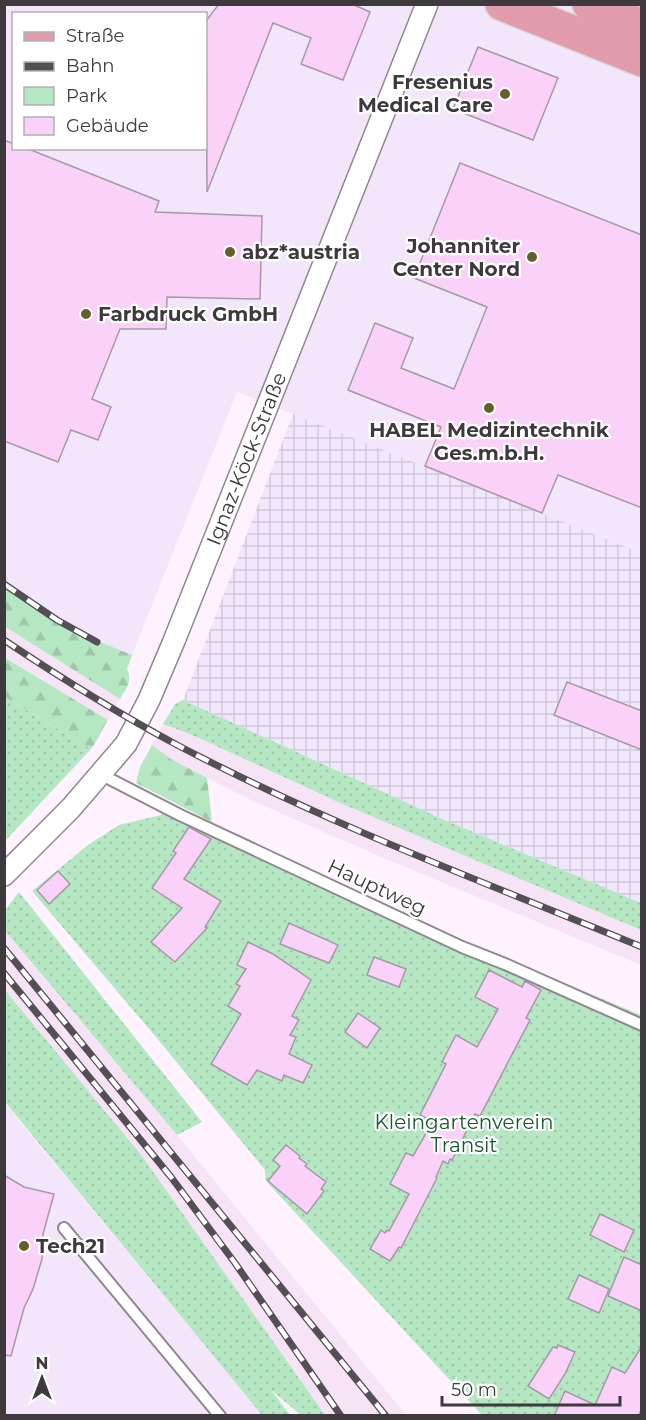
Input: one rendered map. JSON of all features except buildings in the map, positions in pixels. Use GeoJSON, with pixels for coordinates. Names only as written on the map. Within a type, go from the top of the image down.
{"type":"FeatureCollection","features":[{"type":"Feature","properties":{"kind":"main road"},"geometry":{"type":"LineString","coordinates":[[502,4],[642,60]]}},
{"type":"Feature","properties":{"kind":"main road"},"geometry":{"type":"LineString","coordinates":[[590,4],[642,26]]}},
{"type":"Feature","properties":{"kind":"street","name":"Ignaz-Köck-Straße"},"geometry":{"type":"LineString","coordinates":[[4,875],[71,808],[126,744],[149,700],[427,4]]}},
{"type":"Feature","properties":{"kind":"lane","name":"Hauptweg"},"geometry":{"type":"LineString","coordinates":[[100,774],[180,815],[462,947],[642,1024]]}},
{"type":"Feature","properties":{"kind":"lane"},"geometry":{"type":"LineString","coordinates":[[64,1228],[220,1416]]}},
{"type":"Feature","properties":{"kind":"shaded area"},"geometry":{"type":"Polygon","coordinates":[[[4,5],[641,5],[641,553],[237,392],[132,655],[73,631],[5,586],[4,5]]]}},
{"type":"Feature","properties":{"kind":"shaded area"},"geometry":{"type":"Polygon","coordinates":[[[293,414],[641,553],[641,903],[440,818],[183,700],[293,414]]]}},
{"type":"Feature","properties":{"kind":"shaded area"},"geometry":{"type":"Polygon","coordinates":[[[4,627],[120,699],[108,720],[5,657],[4,627]]]}},
{"type":"Feature","properties":{"kind":"shaded area"},"geometry":{"type":"Polygon","coordinates":[[[163,724],[190,734],[306,788],[641,930],[641,965],[386,859],[253,801],[207,778],[171,759],[152,745],[163,724]]]}},
{"type":"Feature","properties":{"kind":"shaded area"},"geometry":{"type":"Polygon","coordinates":[[[4,931],[177,1135],[406,1415],[325,1415],[142,1156],[5,990],[4,931]]]}},
{"type":"Feature","properties":{"kind":"shaded area"},"geometry":{"type":"Polygon","coordinates":[[[4,1102],[24,1127],[262,1415],[5,1415],[4,1102]]]}},
{"type":"Feature","properties":{"kind":"green space"},"geometry":{"type":"Polygon","coordinates":[[[4,586],[73,631],[132,655],[127,669],[129,681],[120,699],[5,627],[4,586]]]}},
{"type":"Feature","properties":{"kind":"green space"},"geometry":{"type":"Polygon","coordinates":[[[4,657],[108,720],[91,749],[5,697],[4,657]]]}},
{"type":"Feature","properties":{"kind":"green space"},"geometry":{"type":"Polygon","coordinates":[[[5,697],[91,749],[5,841],[5,697]]]}},
{"type":"Feature","properties":{"kind":"green space"},"geometry":{"type":"Polygon","coordinates":[[[183,700],[440,818],[641,903],[641,930],[338,802],[190,734],[163,724],[175,704],[183,700]]]}},
{"type":"Feature","properties":{"kind":"green space"},"geometry":{"type":"Polygon","coordinates":[[[152,745],[171,759],[207,778],[212,822],[136,783],[140,767],[152,745]]]}},
{"type":"Feature","properties":{"kind":"green space","name":"Kleingartenverein Transit"},"geometry":{"type":"Polygon","coordinates":[[[164,802],[466,942],[641,1015],[641,1265],[624,1257],[608,1296],[641,1311],[641,1362],[639,1368],[630,1365],[625,1373],[612,1368],[590,1415],[482,1415],[266,1181],[265,1170],[32,891],[88,845],[119,825],[161,815],[164,802]]]}},
{"type":"Feature","properties":{"kind":"green space"},"geometry":{"type":"Polygon","coordinates":[[[19,892],[202,1122],[177,1135],[5,931],[5,910],[19,892]]]}},
{"type":"Feature","properties":{"kind":"green space"},"geometry":{"type":"Polygon","coordinates":[[[5,990],[142,1156],[325,1415],[301,1415],[271,1390],[290,1415],[262,1415],[5,1102],[5,990]]]}},
{"type":"Feature","properties":{"kind":"railway"},"geometry":{"type":"LineString","coordinates":[[4,584],[57,620],[97,642]]}},
{"type":"Feature","properties":{"kind":"railway"},"geometry":{"type":"LineString","coordinates":[[4,640],[134,721],[235,774],[408,852],[642,947]]}},
{"type":"Feature","properties":{"kind":"railway"},"geometry":{"type":"LineString","coordinates":[[4,948],[386,1416]]}},
{"type":"Feature","properties":{"kind":"railway"},"geometry":{"type":"LineString","coordinates":[[4,973],[171,1177],[235,1263],[341,1416]]}},
{"type":"Feature","properties":{"kind":"place","name":"Fresenius Medical Care"},"geometry":{"type":"Point","coordinates":[505,94]}},
{"type":"Feature","properties":{"kind":"place","name":"abz*austria"},"geometry":{"type":"Point","coordinates":[230,252]}},
{"type":"Feature","properties":{"kind":"place","name":"Johanniter Center Nord"},"geometry":{"type":"Point","coordinates":[532,257]}},
{"type":"Feature","properties":{"kind":"place","name":"Farbdruck GmbH"},"geometry":{"type":"Point","coordinates":[86,314]}},
{"type":"Feature","properties":{"kind":"place","name":"HABEL Medizintechnik Ges.m.b.H."},"geometry":{"type":"Point","coordinates":[489,408]}},
{"type":"Feature","properties":{"kind":"place","name":"Tech21"},"geometry":{"type":"Point","coordinates":[24,1246]}}]}
